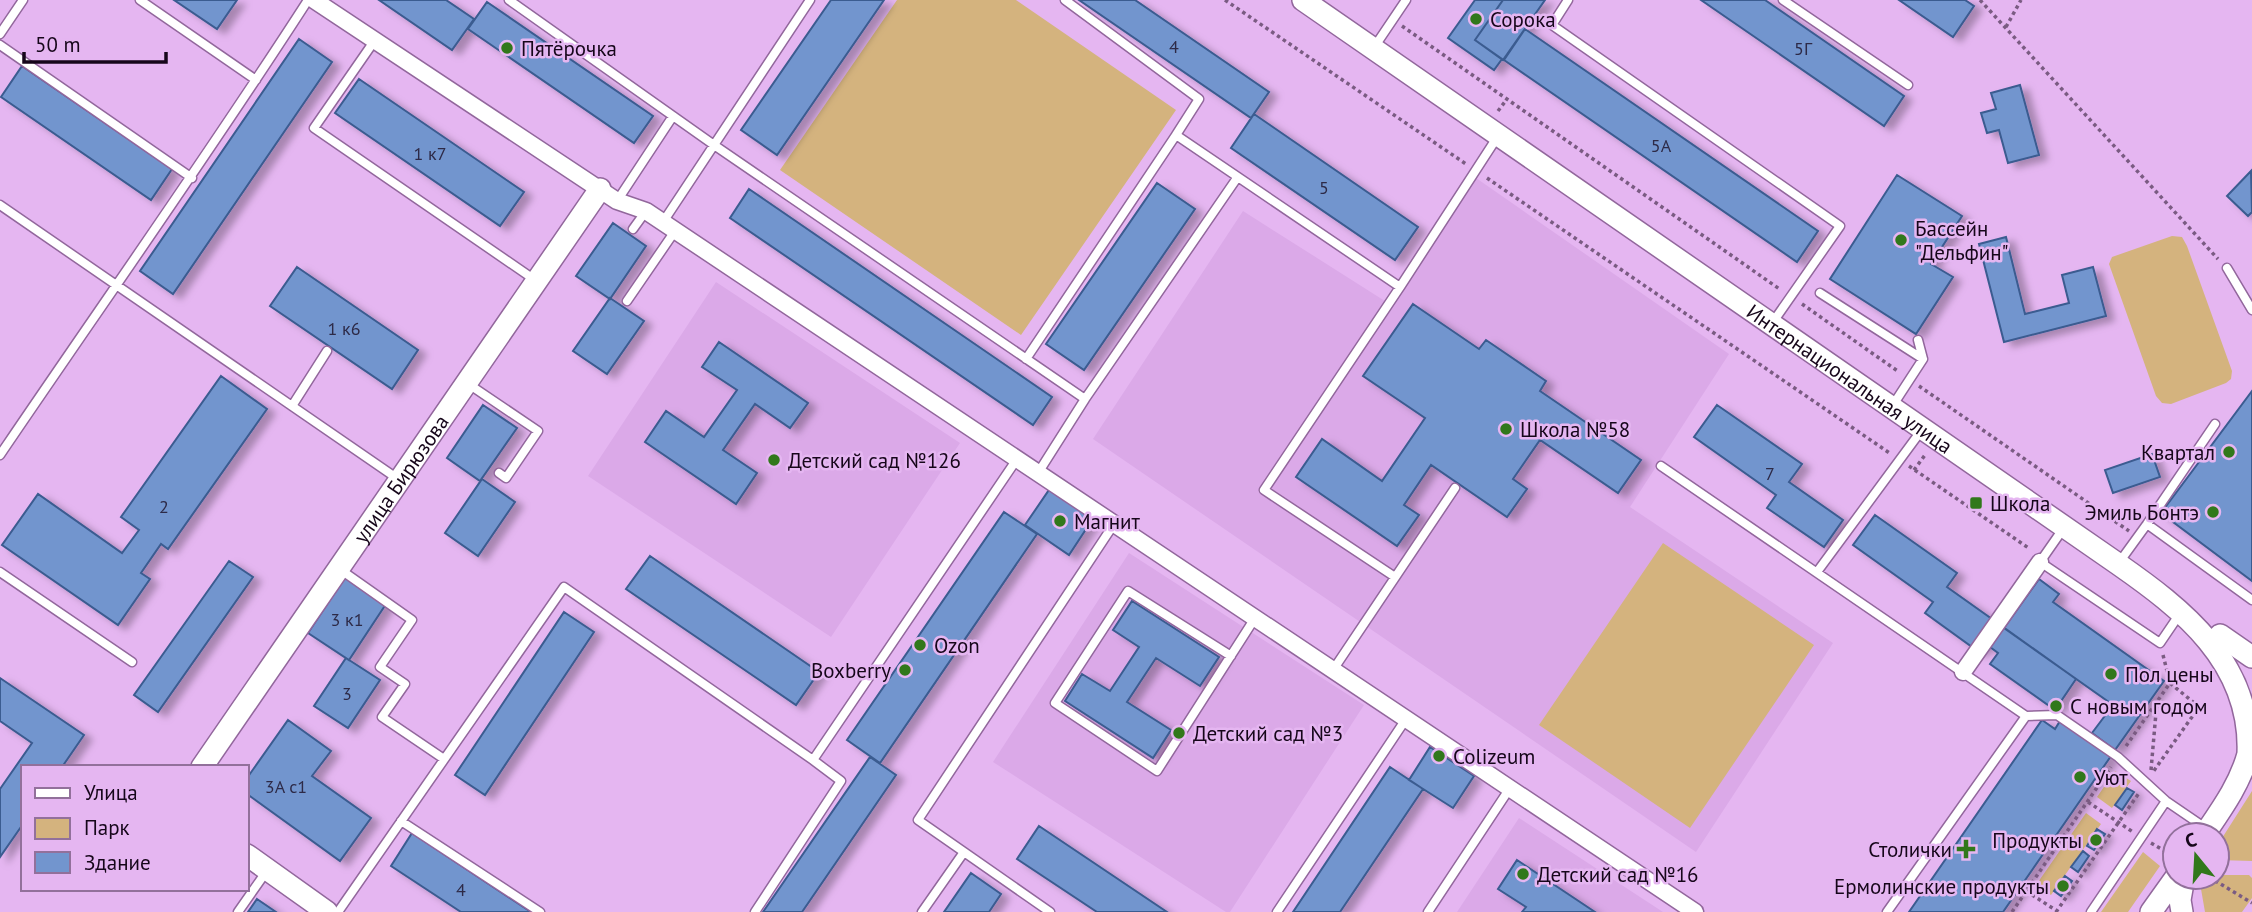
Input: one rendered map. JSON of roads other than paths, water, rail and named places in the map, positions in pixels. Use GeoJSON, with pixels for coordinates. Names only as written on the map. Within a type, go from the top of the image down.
{"type":"FeatureCollection","features":[{"type":"Feature","properties":{"kind":"main road","name":"Интернациональная улица"},"geometry":{"type":"LineString","coordinates":[[1303,0],[2118,564],[2183,610],[2208,632],[2230,657],[2245,688],[2252,722],[2248,754],[2235,786],[2213,821]]}},
{"type":"Feature","properties":{"kind":"main road","name":"улица Бирюзова"},"geometry":{"type":"LineString","coordinates":[[203,765],[537,281],[608,195]]}},
{"type":"Feature","properties":{"kind":"main road"},"geometry":{"type":"LineString","coordinates":[[2183,610],[2252,657]]}},
{"type":"Feature","properties":{"kind":"main road"},"geometry":{"type":"LineString","coordinates":[[2235,786],[2252,762]]}},
{"type":"Feature","properties":{"kind":"main road"},"geometry":{"type":"LineString","coordinates":[[248,856],[327,912]]}},
{"type":"Feature","properties":{"kind":"main road"},"geometry":{"type":"LineString","coordinates":[[2151,912],[2166,891]]}},
{"type":"Feature","properties":{"kind":"main road"},"geometry":{"type":"LineString","coordinates":[[2182,891],[2182,912]]}},
{"type":"Feature","properties":{"kind":"street"},"geometry":{"type":"LineString","coordinates":[[314,0],[608,195],[646,211],[1695,912]]}},
{"type":"Feature","properties":{"kind":"street"},"geometry":{"type":"LineString","coordinates":[[1963,672],[2041,560]]}},
{"type":"Feature","properties":{"kind":"lane"},"geometry":{"type":"LineString","coordinates":[[0,34],[23,0]]}},
{"type":"Feature","properties":{"kind":"lane"},"geometry":{"type":"LineString","coordinates":[[140,0],[256,80]]}},
{"type":"Feature","properties":{"kind":"lane"},"geometry":{"type":"LineString","coordinates":[[0,455],[192,178],[308,0]]}},
{"type":"Feature","properties":{"kind":"lane"},"geometry":{"type":"LineString","coordinates":[[509,0],[714,145],[1085,399]]}},
{"type":"Feature","properties":{"kind":"lane"},"geometry":{"type":"LineString","coordinates":[[627,301],[714,145],[810,0]]}},
{"type":"Feature","properties":{"kind":"lane"},"geometry":{"type":"LineString","coordinates":[[1026,359],[1199,99],[1065,0]]}},
{"type":"Feature","properties":{"kind":"lane"},"geometry":{"type":"LineString","coordinates":[[1373,49],[1406,0]]}},
{"type":"Feature","properties":{"kind":"lane"},"geometry":{"type":"LineString","coordinates":[[1568,0],[1552,25],[1840,226],[1771,324]]}},
{"type":"Feature","properties":{"kind":"lane"},"geometry":{"type":"LineString","coordinates":[[1783,0],[1908,86]]}},
{"type":"Feature","properties":{"kind":"lane"},"geometry":{"type":"LineString","coordinates":[[374,40],[314,128],[537,281]]}},
{"type":"Feature","properties":{"kind":"lane"},"geometry":{"type":"LineString","coordinates":[[0,45],[192,178]]}},
{"type":"Feature","properties":{"kind":"lane"},"geometry":{"type":"LineString","coordinates":[[608,195],[673,116]]}},
{"type":"Feature","properties":{"kind":"lane"},"geometry":{"type":"LineString","coordinates":[[1175,135],[1400,288]]}},
{"type":"Feature","properties":{"kind":"lane"},"geometry":{"type":"LineString","coordinates":[[1395,577],[1264,490],[1400,288],[1498,135]]}},
{"type":"Feature","properties":{"kind":"lane"},"geometry":{"type":"LineString","coordinates":[[1038,473],[1085,399],[1237,178]]}},
{"type":"Feature","properties":{"kind":"lane"},"geometry":{"type":"LineString","coordinates":[[0,205],[400,480]]}},
{"type":"Feature","properties":{"kind":"lane"},"geometry":{"type":"LineString","coordinates":[[633,229],[646,211]]}},
{"type":"Feature","properties":{"kind":"lane"},"geometry":{"type":"LineString","coordinates":[[2227,268],[2252,310]]}},
{"type":"Feature","properties":{"kind":"lane"},"geometry":{"type":"LineString","coordinates":[[1821,293],[1923,359]]}},
{"type":"Feature","properties":{"kind":"lane"},"geometry":{"type":"LineString","coordinates":[[1892,408],[1923,359],[1918,340]]}},
{"type":"Feature","properties":{"kind":"lane"},"geometry":{"type":"LineString","coordinates":[[292,406],[327,351]]}},
{"type":"Feature","properties":{"kind":"lane"},"geometry":{"type":"LineString","coordinates":[[467,383],[538,431],[506,479]]}},
{"type":"Feature","properties":{"kind":"lane"},"geometry":{"type":"LineString","coordinates":[[2118,564],[2215,424]]}},
{"type":"Feature","properties":{"kind":"lane"},"geometry":{"type":"LineString","coordinates":[[1817,572],[1922,429]]}},
{"type":"Feature","properties":{"kind":"lane"},"geometry":{"type":"LineString","coordinates":[[813,760],[1017,459]]}},
{"type":"Feature","properties":{"kind":"lane"},"geometry":{"type":"LineString","coordinates":[[1661,466],[2026,716],[2057,715],[2118,757],[2192,821]]}},
{"type":"Feature","properties":{"kind":"lane"},"geometry":{"type":"LineString","coordinates":[[1333,670],[1455,488]]}},
{"type":"Feature","properties":{"kind":"lane"},"geometry":{"type":"LineString","coordinates":[[2147,523],[2252,600]]}},
{"type":"Feature","properties":{"kind":"lane"},"geometry":{"type":"LineString","coordinates":[[1050,912],[918,820],[1114,524]]}},
{"type":"Feature","properties":{"kind":"lane"},"geometry":{"type":"LineString","coordinates":[[2064,527],[2041,560],[2160,643],[2183,610]]}},
{"type":"Feature","properties":{"kind":"lane"},"geometry":{"type":"LineString","coordinates":[[338,569],[412,620],[380,667],[405,684],[382,717],[444,759]]}},
{"type":"Feature","properties":{"kind":"lane"},"geometry":{"type":"LineString","coordinates":[[0,572],[132,662]]}},
{"type":"Feature","properties":{"kind":"lane"},"geometry":{"type":"LineString","coordinates":[[338,912],[564,587],[841,781],[755,912]]}},
{"type":"Feature","properties":{"kind":"lane"},"geometry":{"type":"LineString","coordinates":[[1230,656],[1128,591],[1055,704],[1157,771],[1255,618]]}},
{"type":"Feature","properties":{"kind":"lane"},"geometry":{"type":"LineString","coordinates":[[1887,912],[2026,716]]}},
{"type":"Feature","properties":{"kind":"lane"},"geometry":{"type":"LineString","coordinates":[[1277,912],[1406,719]]}},
{"type":"Feature","properties":{"kind":"lane"},"geometry":{"type":"LineString","coordinates":[[1427,912],[1510,788]]}},
{"type":"Feature","properties":{"kind":"lane"},"geometry":{"type":"LineString","coordinates":[[2091,912],[2166,801]]}},
{"type":"Feature","properties":{"kind":"lane"},"geometry":{"type":"LineString","coordinates":[[401,821],[540,912]]}},
{"type":"Feature","properties":{"kind":"lane"},"geometry":{"type":"LineString","coordinates":[[922,912],[964,852]]}},
{"type":"Feature","properties":{"kind":"lane"},"geometry":{"type":"LineString","coordinates":[[238,912],[267,870]]}},
{"type":"Feature","properties":{"kind":"place","name":"Сорока"},"geometry":{"type":"Point","coordinates":[1476,19]}},
{"type":"Feature","properties":{"kind":"place","name":"Пятёрочка"},"geometry":{"type":"Point","coordinates":[507,48]}},
{"type":"Feature","properties":{"kind":"place","name":"Бассейн \"Дельфин\""},"geometry":{"type":"Point","coordinates":[1901,240]}},
{"type":"Feature","properties":{"kind":"place","name":"Школа №58"},"geometry":{"type":"Point","coordinates":[1506,429]}},
{"type":"Feature","properties":{"kind":"place","name":"Квартал"},"geometry":{"type":"Point","coordinates":[2229,452]}},
{"type":"Feature","properties":{"kind":"place","name":"Детский сад №126"},"geometry":{"type":"Point","coordinates":[774,460]}},
{"type":"Feature","properties":{"kind":"place","name":"Школа"},"geometry":{"type":"Point","coordinates":[1976,503]}},
{"type":"Feature","properties":{"kind":"place","name":"Эмиль Бонтэ"},"geometry":{"type":"Point","coordinates":[2213,512]}},
{"type":"Feature","properties":{"kind":"place","name":"Магнит"},"geometry":{"type":"Point","coordinates":[1060,521]}},
{"type":"Feature","properties":{"kind":"place","name":"Ozon"},"geometry":{"type":"Point","coordinates":[920,645]}},
{"type":"Feature","properties":{"kind":"place","name":"Boxberry"},"geometry":{"type":"Point","coordinates":[905,670]}},
{"type":"Feature","properties":{"kind":"place","name":"Пол цены"},"geometry":{"type":"Point","coordinates":[2111,674]}},
{"type":"Feature","properties":{"kind":"place","name":"С новым годом"},"geometry":{"type":"Point","coordinates":[2056,706]}},
{"type":"Feature","properties":{"kind":"place","name":"Детский сад №3"},"geometry":{"type":"Point","coordinates":[1179,733]}},
{"type":"Feature","properties":{"kind":"place","name":"Colizeum"},"geometry":{"type":"Point","coordinates":[1439,756]}},
{"type":"Feature","properties":{"kind":"place","name":"Уют"},"geometry":{"type":"Point","coordinates":[2080,777]}},
{"type":"Feature","properties":{"kind":"place","name":"Продукты"},"geometry":{"type":"Point","coordinates":[2096,840]}},
{"type":"Feature","properties":{"kind":"place","name":"Столички"},"geometry":{"type":"Point","coordinates":[1966,849]}},
{"type":"Feature","properties":{"kind":"place","name":"Детский сад №16"},"geometry":{"type":"Point","coordinates":[1523,874]}},
{"type":"Feature","properties":{"kind":"place","name":"Ермолинские продукты"},"geometry":{"type":"Point","coordinates":[2063,886]}}]}
